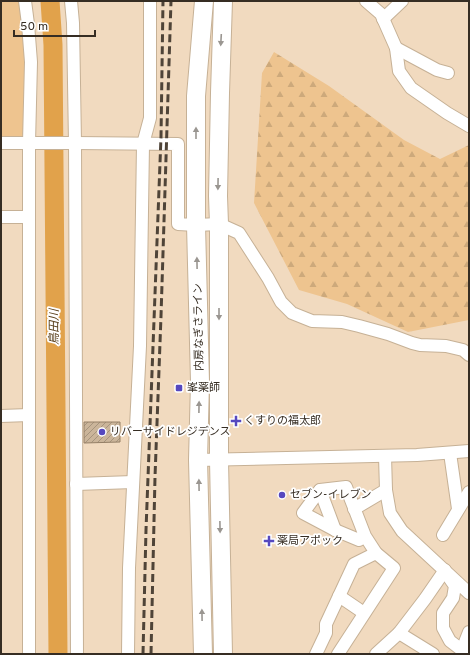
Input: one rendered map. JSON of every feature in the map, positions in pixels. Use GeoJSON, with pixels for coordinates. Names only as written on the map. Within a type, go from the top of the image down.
{"type":"FeatureCollection","features":[{"type":"Feature","properties":{"kind":"highway","name":"内房なぎさライン"},"geometry":{"type":"LineString","coordinates":[[203,654],[198,460],[200,382],[196,225],[196,96],[204,1]]}},
{"type":"Feature","properties":{"kind":"highway","name":"内房なぎさライン"},"geometry":{"type":"LineString","coordinates":[[223,1],[218,196],[219,460],[223,654]]}},
{"type":"Feature","properties":{"kind":"street"},"geometry":{"type":"LineString","coordinates":[[25,1],[31,62],[33,143],[29,217],[29,654]]}},
{"type":"Feature","properties":{"kind":"street"},"geometry":{"type":"LineString","coordinates":[[71,1],[73,23],[75,143],[77,654]]}},
{"type":"Feature","properties":{"kind":"street"},"geometry":{"type":"LineString","coordinates":[[128,654],[129,568],[140,346],[143,144],[150,118],[150,1]]}},
{"type":"Feature","properties":{"kind":"street"},"geometry":{"type":"LineString","coordinates":[[366,1],[381,14],[396,48],[399,71],[411,88],[469,126]]}},
{"type":"Feature","properties":{"kind":"street"},"geometry":{"type":"LineString","coordinates":[[383,19],[402,1]]}},
{"type":"Feature","properties":{"kind":"street"},"geometry":{"type":"LineString","coordinates":[[396,48],[437,70],[448,73]]}},
{"type":"Feature","properties":{"kind":"street"},"geometry":{"type":"LineString","coordinates":[[1,143],[178,144],[178,224],[219,224],[239,233],[268,278],[281,302],[292,313],[312,321],[342,322],[359,326],[420,345],[457,348],[463,350],[469,355]]}},
{"type":"Feature","properties":{"kind":"street"},"geometry":{"type":"LineString","coordinates":[[1,217],[29,217]]}},
{"type":"Feature","properties":{"kind":"street"},"geometry":{"type":"LineString","coordinates":[[1,416],[29,415]]}},
{"type":"Feature","properties":{"kind":"street"},"geometry":{"type":"LineString","coordinates":[[198,460],[385,456],[469,451]]}},
{"type":"Feature","properties":{"kind":"street"},"geometry":{"type":"LineString","coordinates":[[450,453],[458,509]]}},
{"type":"Feature","properties":{"kind":"street"},"geometry":{"type":"LineString","coordinates":[[385,456],[386,490],[390,513],[402,531],[469,593]]}},
{"type":"Feature","properties":{"kind":"street"},"geometry":{"type":"LineString","coordinates":[[76,484],[133,482]]}},
{"type":"Feature","properties":{"kind":"street"},"geometry":{"type":"LineString","coordinates":[[338,654],[394,568],[376,553],[365,536],[346,487],[320,490],[303,513],[335,530],[359,540],[365,536]]}},
{"type":"Feature","properties":{"kind":"street"},"geometry":{"type":"LineString","coordinates":[[320,490],[335,530]]}},
{"type":"Feature","properties":{"kind":"street"},"geometry":{"type":"LineString","coordinates":[[354,509],[386,490]]}},
{"type":"Feature","properties":{"kind":"street"},"geometry":{"type":"LineString","coordinates":[[443,535],[469,492]]}},
{"type":"Feature","properties":{"kind":"street"},"geometry":{"type":"LineString","coordinates":[[316,654],[326,633],[326,624],[354,564],[376,553]]}},
{"type":"Feature","properties":{"kind":"street"},"geometry":{"type":"LineString","coordinates":[[376,654],[399,633],[445,570]]}},
{"type":"Feature","properties":{"kind":"street"},"geometry":{"type":"LineString","coordinates":[[445,570],[455,586],[453,598],[443,613],[443,628],[450,641],[464,652],[469,632]]}},
{"type":"Feature","properties":{"kind":"street"},"geometry":{"type":"LineString","coordinates":[[339,596],[364,614]]}},
{"type":"Feature","properties":{"kind":"street"},"geometry":{"type":"LineString","coordinates":[[399,633],[433,654]]}},
{"type":"Feature","properties":{"kind":"green space"},"geometry":{"type":"Polygon","coordinates":[[[1,1],[21,1],[28,64],[23,134],[21,138],[1,138],[1,1]]]}},
{"type":"Feature","properties":{"kind":"green space"},"geometry":{"type":"Polygon","coordinates":[[[274,52],[329,86],[404,140],[440,159],[469,145],[469,320],[408,332],[347,304],[299,290],[254,203],[262,73],[274,52]]]}},
{"type":"Feature","properties":{"kind":"building","name":"リバーサイドレジデンス"},"geometry":{"type":"Polygon","coordinates":[[[84,422],[120,422],[120,442],[84,443],[84,422]]]}},
{"type":"Feature","properties":{"kind":"waterway","name":"鳥田川"},"geometry":{"type":"LineString","coordinates":[[50,1],[53,45],[58,654]]}},
{"type":"Feature","properties":{"kind":"railway"},"geometry":{"type":"LineString","coordinates":[[143,654],[146,530],[161,137],[163,1]]}},
{"type":"Feature","properties":{"kind":"railway"},"geometry":{"type":"LineString","coordinates":[[151,654],[155,477],[171,1]]}},
{"type":"Feature","properties":{"kind":"place","name":"峯薬師"},"geometry":{"type":"Point","coordinates":[179,388]}},
{"type":"Feature","properties":{"kind":"place","name":"くすりの福太郎"},"geometry":{"type":"Point","coordinates":[236,421]}},
{"type":"Feature","properties":{"kind":"place","name":"リバーサイドレジデンス"},"geometry":{"type":"Point","coordinates":[102,432]}},
{"type":"Feature","properties":{"kind":"place","name":"セブン-イレブン"},"geometry":{"type":"Point","coordinates":[282,495]}},
{"type":"Feature","properties":{"kind":"place","name":"薬局アポック"},"geometry":{"type":"Point","coordinates":[269,541]}}]}
